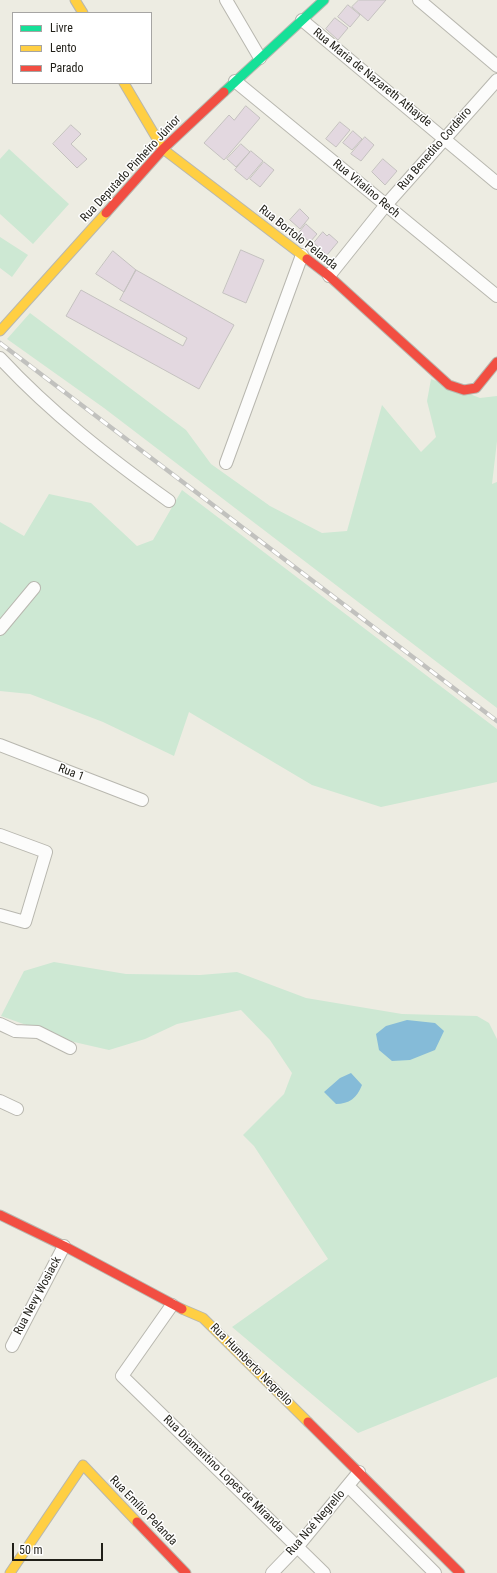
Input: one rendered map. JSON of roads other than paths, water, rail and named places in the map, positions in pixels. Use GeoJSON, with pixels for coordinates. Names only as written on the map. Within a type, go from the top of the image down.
{"type":"FeatureCollection","features":[{"type":"Feature","properties":{"kind":"street"},"geometry":{"type":"LineString","coordinates":[[75,0],[82,12]]}},
{"type":"Feature","properties":{"kind":"street"},"geometry":{"type":"LineString","coordinates":[[226,0],[260,58]]}},
{"type":"Feature","properties":{"kind":"street","name":"Rua Deputado Pinheiro Júnior"},"geometry":{"type":"LineString","coordinates":[[0,331],[163,149],[324,0]]}},
{"type":"Feature","properties":{"kind":"street"},"geometry":{"type":"LineString","coordinates":[[419,0],[497,66]]}},
{"type":"Feature","properties":{"kind":"street","name":"Rua Maria de Nazareth Athayde"},"geometry":{"type":"LineString","coordinates":[[302,20],[445,137],[497,183]]}},
{"type":"Feature","properties":{"kind":"street","name":"Rua Benedito Cordeiro"},"geometry":{"type":"LineString","coordinates":[[329,276],[385,206],[497,80]]}},
{"type":"Feature","properties":{"kind":"street","name":"Rua Vitalino Rech"},"geometry":{"type":"LineString","coordinates":[[235,82],[497,296]]}},
{"type":"Feature","properties":{"kind":"street","name":"Rua Bortolo Pelanda"},"geometry":{"type":"LineString","coordinates":[[125,84],[163,149],[329,276],[449,385],[464,390],[476,388],[497,362]]}},
{"type":"Feature","properties":{"kind":"street"},"geometry":{"type":"LineString","coordinates":[[226,463],[302,255]]}},
{"type":"Feature","properties":{"kind":"street"},"geometry":{"type":"LineString","coordinates":[[0,358],[49,407],[128,471],[169,501]]}},
{"type":"Feature","properties":{"kind":"street"},"geometry":{"type":"LineString","coordinates":[[0,629],[34,588]]}},
{"type":"Feature","properties":{"kind":"street","name":"Rua 1"},"geometry":{"type":"LineString","coordinates":[[0,745],[142,800]]}},
{"type":"Feature","properties":{"kind":"street"},"geometry":{"type":"LineString","coordinates":[[0,835],[46,852],[25,922],[0,915]]}},
{"type":"Feature","properties":{"kind":"street"},"geometry":{"type":"LineString","coordinates":[[0,1024],[15,1030],[38,1032],[70,1048]]}},
{"type":"Feature","properties":{"kind":"street"},"geometry":{"type":"LineString","coordinates":[[0,1101],[17,1109]]}},
{"type":"Feature","properties":{"kind":"street","name":"Rua Humberto Negrello"},"geometry":{"type":"LineString","coordinates":[[0,1215],[64,1246],[172,1304],[203,1318],[460,1573]]}},
{"type":"Feature","properties":{"kind":"street","name":"Rua Nevy Wosiack"},"geometry":{"type":"LineString","coordinates":[[12,1346],[64,1246]]}},
{"type":"Feature","properties":{"kind":"street","name":"Rua Diamantino Lopes de Miranda"},"geometry":{"type":"LineString","coordinates":[[172,1304],[122,1376],[324,1573]]}},
{"type":"Feature","properties":{"kind":"street","name":"Rua Emílio Pelanda"},"geometry":{"type":"LineString","coordinates":[[10,1573],[83,1465],[186,1573]]}},
{"type":"Feature","properties":{"kind":"street","name":"Rua Noé Negrello"},"geometry":{"type":"LineString","coordinates":[[272,1573],[298,1546],[359,1472]]}},
{"type":"Feature","properties":{"kind":"street"},"geometry":{"type":"LineString","coordinates":[[348,1486],[435,1573]]}},
{"type":"Feature","properties":{"kind":"water"},"geometry":{"type":"Polygon","coordinates":[[[407,1020],[435,1023],[444,1031],[435,1050],[410,1060],[392,1061],[379,1050],[376,1034],[386,1026],[407,1020]]]}},
{"type":"Feature","properties":{"kind":"water"},"geometry":{"type":"Polygon","coordinates":[[[351,1073],[362,1085],[360,1090],[355,1097],[349,1101],[336,1104],[324,1092],[340,1078],[351,1073]]]}},
{"type":"Feature","properties":{"kind":"railway"},"geometry":{"type":"LineString","coordinates":[[0,343],[497,721]]}}]}
